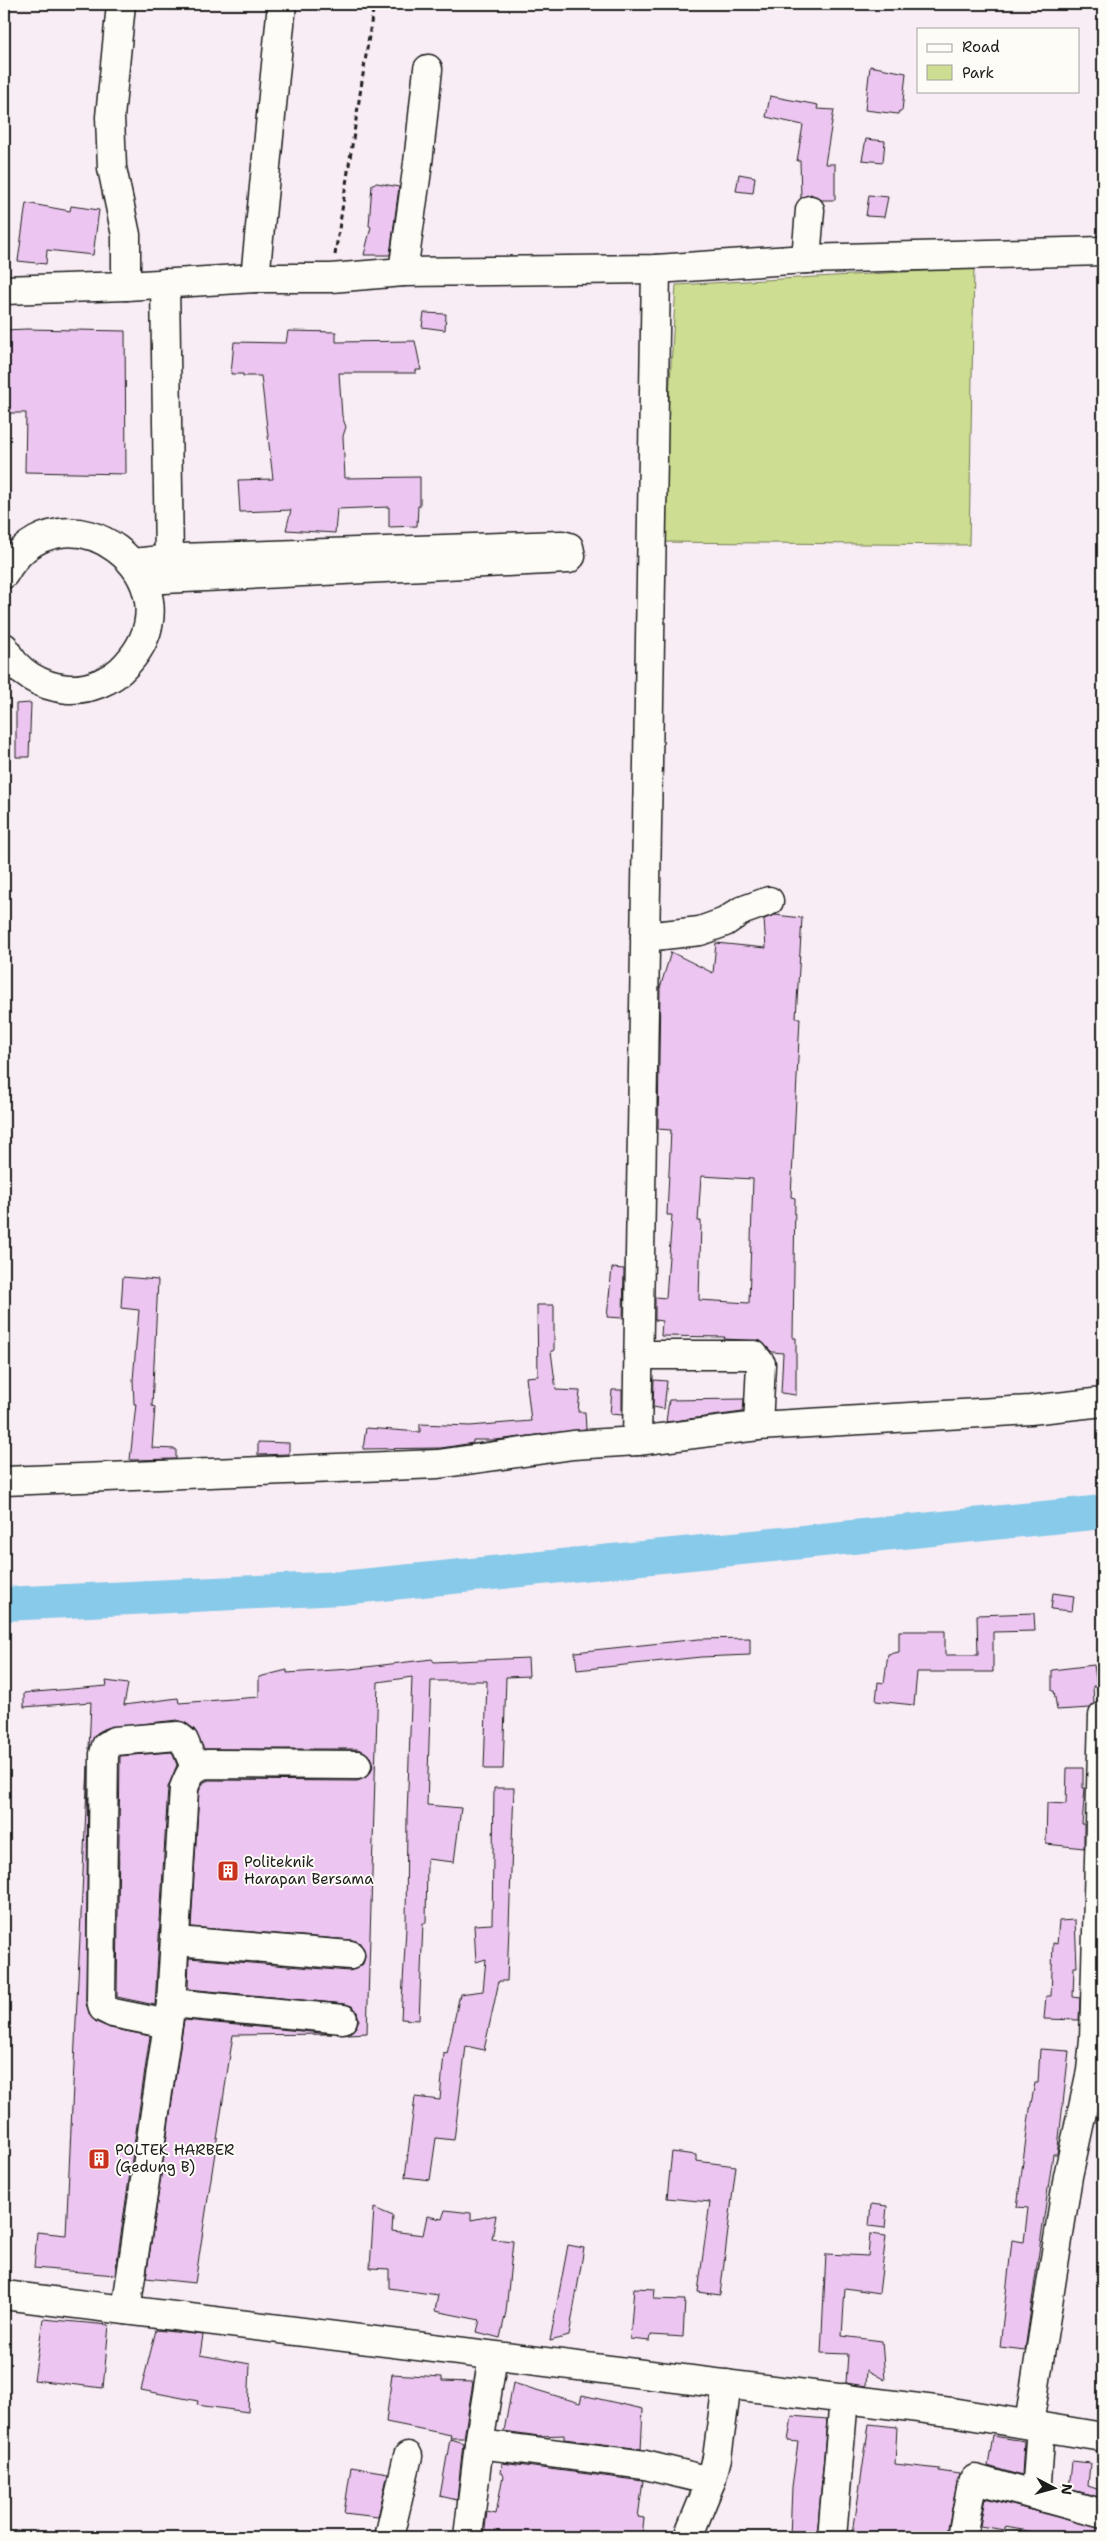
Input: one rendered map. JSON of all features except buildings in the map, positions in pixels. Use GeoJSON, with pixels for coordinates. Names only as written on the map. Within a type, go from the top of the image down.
{"type":"FeatureCollection","features":[{"type":"Feature","properties":{"kind":"street"},"geometry":{"type":"LineString","coordinates":[[122,4],[110,117],[112,168],[126,234],[126,286]]}},
{"type":"Feature","properties":{"kind":"street"},"geometry":{"type":"LineString","coordinates":[[255,278],[282,4]]}},
{"type":"Feature","properties":{"kind":"street"},"geometry":{"type":"LineString","coordinates":[[403,272],[418,163],[428,69]]}},
{"type":"Feature","properties":{"kind":"street"},"geometry":{"type":"LineString","coordinates":[[806,259],[810,210]]}},
{"type":"Feature","properties":{"kind":"street"},"geometry":{"type":"LineString","coordinates":[[4,290],[126,286],[255,278],[331,278],[403,272],[656,269],[806,259],[1103,251]]}},
{"type":"Feature","properties":{"kind":"street"},"geometry":{"type":"LineString","coordinates":[[638,1441],[644,936],[656,269]]}},
{"type":"Feature","properties":{"kind":"street"},"geometry":{"type":"LineString","coordinates":[[165,283],[169,559]]}},
{"type":"Feature","properties":{"kind":"street"},"geometry":{"type":"LineString","coordinates":[[4,574],[9,564],[22,550],[38,540],[56,534],[75,533],[93,536],[110,543],[138,572],[149,604],[148,623],[143,641],[134,657],[121,671],[105,681],[88,687],[69,689],[50,686],[33,679],[9,661]]}},
{"type":"Feature","properties":{"kind":"street"},"geometry":{"type":"LineString","coordinates":[[562,545],[569,547],[571,556],[568,559],[138,572],[169,559],[562,545]]}},
{"type":"Feature","properties":{"kind":"street"},"geometry":{"type":"LineString","coordinates":[[644,936],[700,931],[725,922],[741,911],[769,901]]}},
{"type":"Feature","properties":{"kind":"street"},"geometry":{"type":"LineString","coordinates":[[638,1355],[754,1355],[761,1364],[758,1426]]}},
{"type":"Feature","properties":{"kind":"street"},"geometry":{"type":"LineString","coordinates":[[4,1480],[438,1464],[572,1445],[638,1441],[758,1426],[1030,1410],[1103,1402]]}},
{"type":"Feature","properties":{"kind":"street"},"geometry":{"type":"LineString","coordinates":[[1036,2495],[1035,2426],[1068,2176],[1091,2071],[1094,2040],[1103,1716]]}},
{"type":"Feature","properties":{"kind":"street"},"geometry":{"type":"LineString","coordinates":[[126,2310],[169,2013],[176,1941],[184,1788],[195,1766],[184,1740],[178,1736],[169,1735],[114,1741],[106,1746],[104,1754],[101,2000],[103,2008],[113,2014],[169,2013],[343,2019]]}},
{"type":"Feature","properties":{"kind":"street"},"geometry":{"type":"LineString","coordinates":[[195,1766],[207,1764],[357,1765]]}},
{"type":"Feature","properties":{"kind":"street"},"geometry":{"type":"LineString","coordinates":[[176,1941],[350,1955]]}},
{"type":"Feature","properties":{"kind":"street"},"geometry":{"type":"LineString","coordinates":[[4,2295],[492,2356],[726,2398],[844,2398],[1103,2437]]}},
{"type":"Feature","properties":{"kind":"street"},"geometry":{"type":"LineString","coordinates":[[468,2537],[492,2356]]}},
{"type":"Feature","properties":{"kind":"street"},"geometry":{"type":"LineString","coordinates":[[688,2537],[711,2481],[717,2458],[726,2398]]}},
{"type":"Feature","properties":{"kind":"street"},"geometry":{"type":"LineString","coordinates":[[832,2537],[844,2398]]}},
{"type":"Feature","properties":{"kind":"street"},"geometry":{"type":"LineString","coordinates":[[479,2444],[610,2460],[711,2481]]}},
{"type":"Feature","properties":{"kind":"street"},"geometry":{"type":"LineString","coordinates":[[389,2537],[408,2456]]}},
{"type":"Feature","properties":{"kind":"street"},"geometry":{"type":"LineString","coordinates":[[962,2537],[972,2484],[975,2479],[1103,2514]]}},
{"type":"Feature","properties":{"kind":"path"},"geometry":{"type":"LineString","coordinates":[[331,278],[374,4]]}},
{"type":"Feature","properties":{"kind":"green space"},"geometry":{"type":"Polygon","coordinates":[[[974,268],[969,545],[660,542],[676,285],[974,268]]]}},
{"type":"Feature","properties":{"kind":"waterway"},"geometry":{"type":"LineString","coordinates":[[4,1604],[341,1588],[1103,1512]]}},
{"type":"Feature","properties":{"kind":"place","name":"Politeknik Harapan Bersama"},"geometry":{"type":"Point","coordinates":[228,1871]}},
{"type":"Feature","properties":{"kind":"place","name":"POLTEK HARBER (Gedung B)"},"geometry":{"type":"Point","coordinates":[99,2159]}}]}
